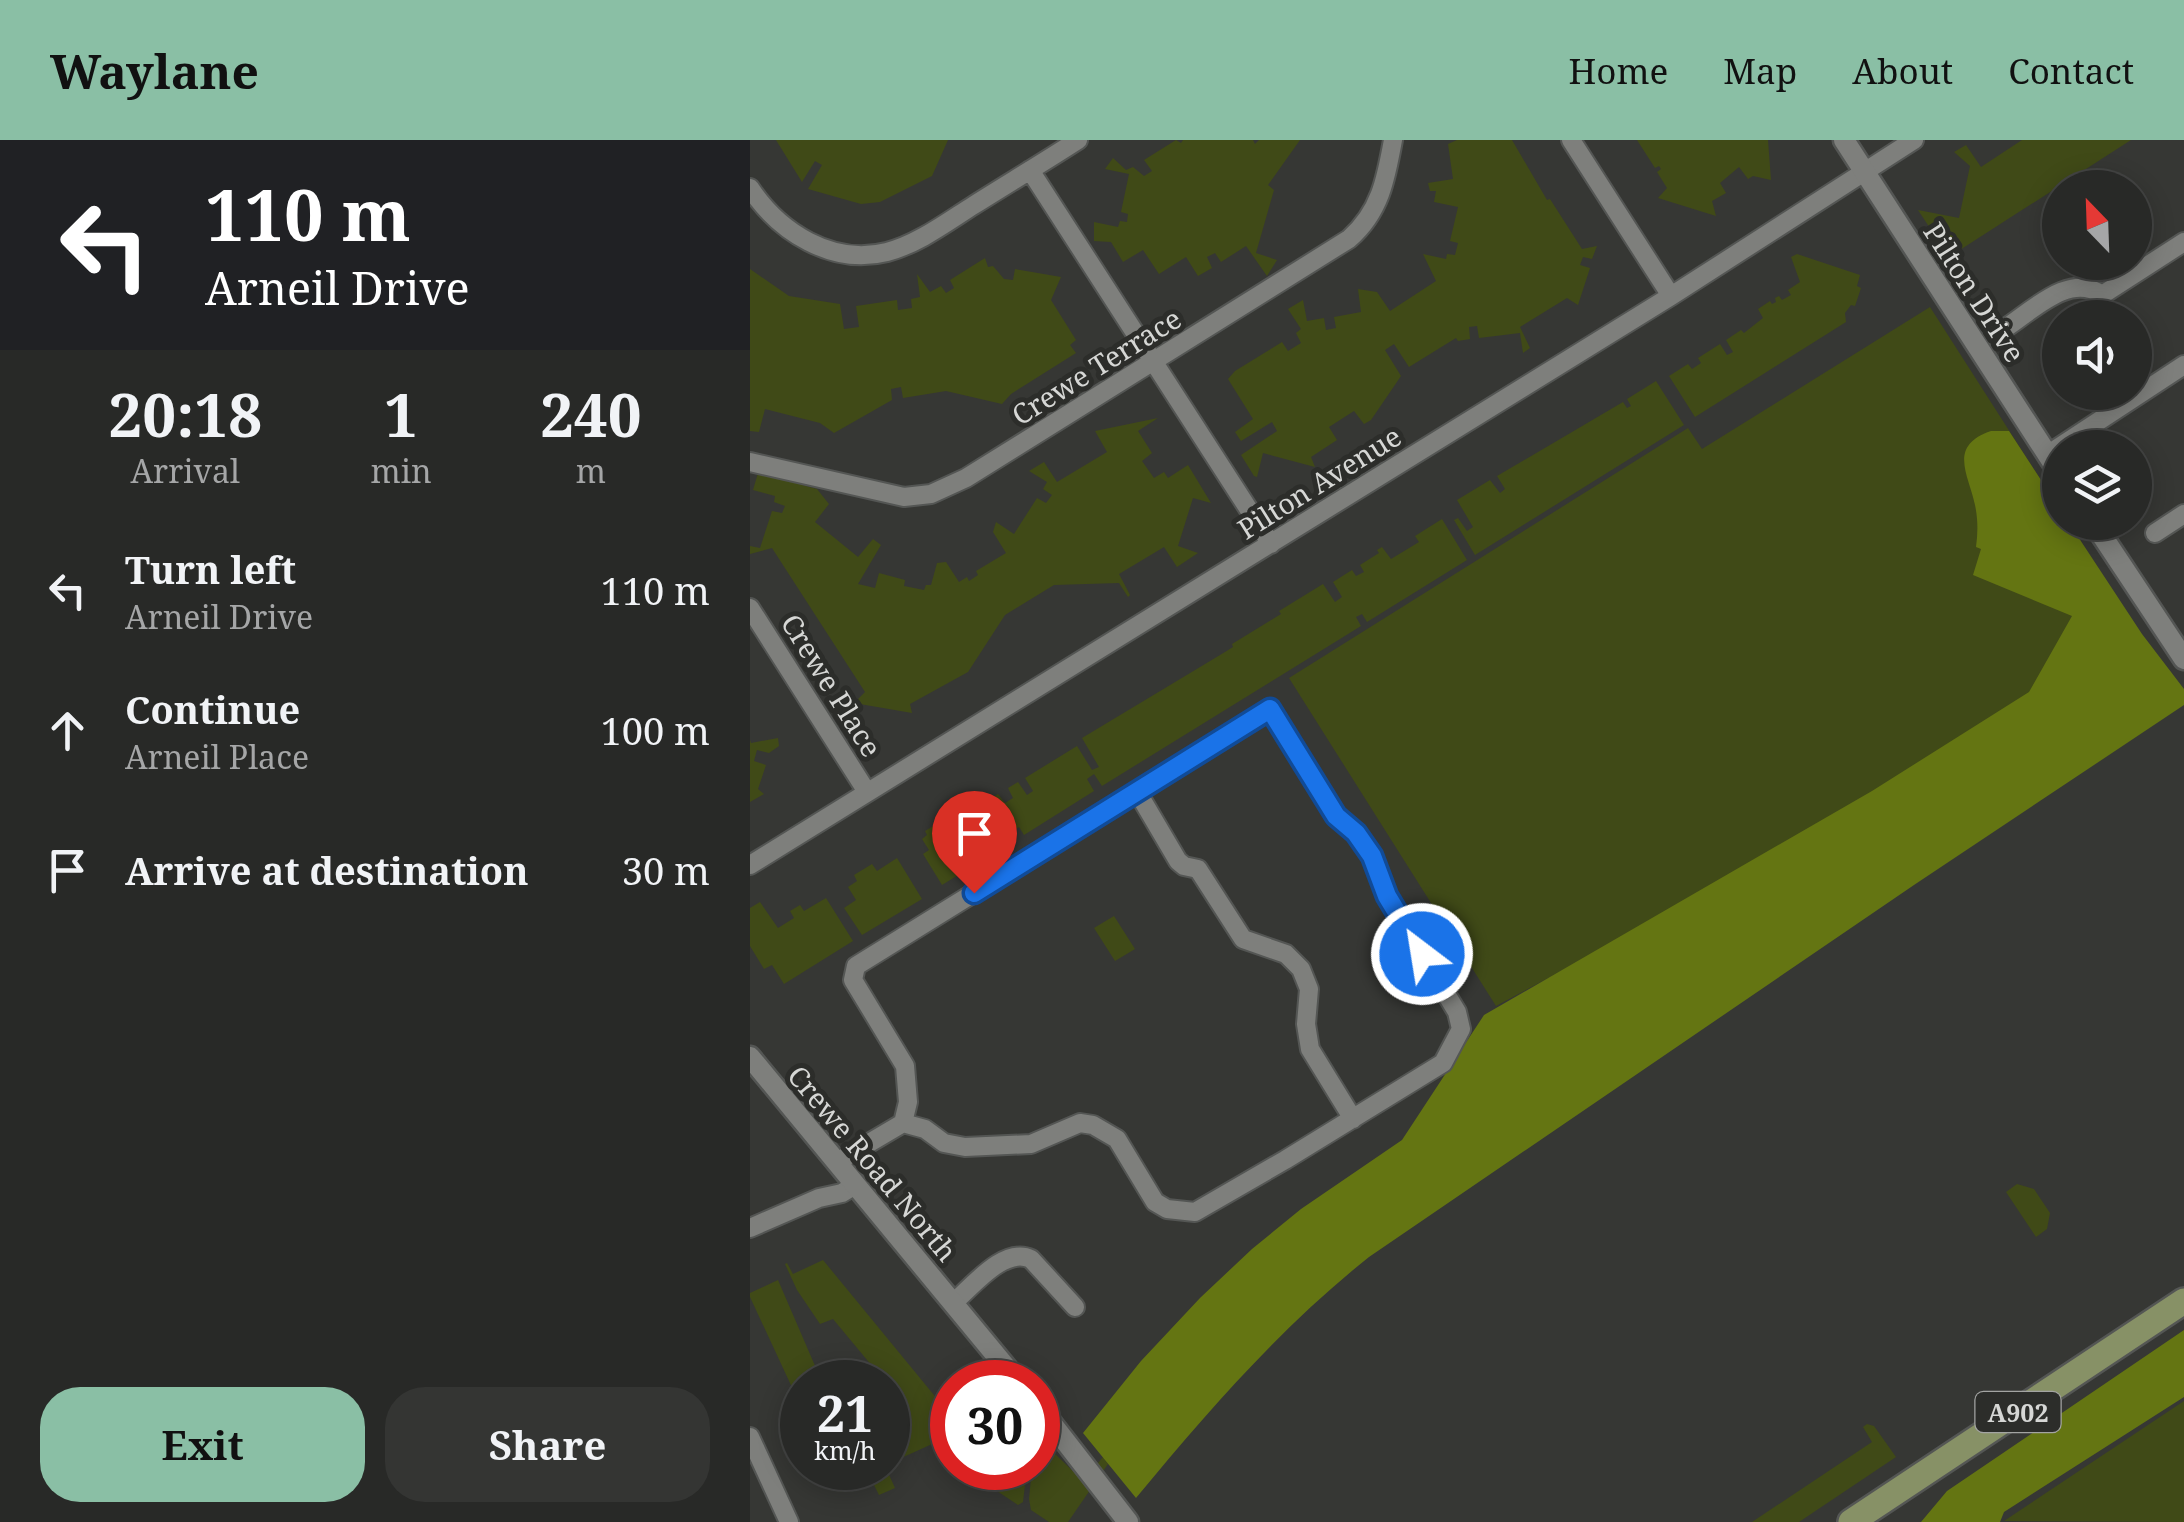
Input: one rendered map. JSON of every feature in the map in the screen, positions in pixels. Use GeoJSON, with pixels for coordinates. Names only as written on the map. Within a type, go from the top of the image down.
{"type":"FeatureCollection","features":[{"type":"Feature","properties":{"kind":"main road","name":"A902"},"geometry":{"type":"LineString","coordinates":[[1851,1522],[2184,1301]]}},
{"type":"Feature","properties":{"kind":"street"},"geometry":{"type":"LineString","coordinates":[[750,188],[769,214],[795,236],[842,253],[888,252],[931,232],[1078,140]]}},
{"type":"Feature","properties":{"kind":"street","name":"Crewe Terrace"},"geometry":{"type":"LineString","coordinates":[[750,462],[896,496],[923,496],[966,478],[1357,232],[1380,198],[1393,140]]}},
{"type":"Feature","properties":{"kind":"street"},"geometry":{"type":"LineString","coordinates":[[1571,140],[1671,296]]}},
{"type":"Feature","properties":{"kind":"street","name":"Pilton Drive"},"geometry":{"type":"LineString","coordinates":[[1844,140],[2042,447]]}},
{"type":"Feature","properties":{"kind":"street","name":"Pilton Avenue"},"geometry":{"type":"LineString","coordinates":[[750,866],[1671,296],[1914,140]]}},
{"type":"Feature","properties":{"kind":"street"},"geometry":{"type":"LineString","coordinates":[[1030,170],[1271,544]]}},
{"type":"Feature","properties":{"kind":"street"},"geometry":{"type":"LineString","coordinates":[[2004,329],[2070,287],[2085,286],[2102,295],[2184,242]]}},
{"type":"Feature","properties":{"kind":"street"},"geometry":{"type":"LineString","coordinates":[[2087,430],[2184,365]]}},
{"type":"Feature","properties":{"kind":"street"},"geometry":{"type":"LineString","coordinates":[[2155,533],[2184,514]]}},
{"type":"Feature","properties":{"kind":"street"},"geometry":{"type":"LineString","coordinates":[[2105,540],[2184,659]]}},
{"type":"Feature","properties":{"kind":"street","name":"Crewe Place"},"geometry":{"type":"LineString","coordinates":[[750,608],[867,792]]}},
{"type":"Feature","properties":{"kind":"street"},"geometry":{"type":"LineString","coordinates":[[837,1162],[904,1123],[925,1129],[944,1143],[965,1147],[1031,1144],[1080,1123],[1093,1125],[1116,1139],[1155,1202],[1195,1212],[1442,1063],[1461,1029],[1457,1012],[1387,896],[1372,856],[1356,833],[1336,816],[1270,709],[856,966],[853,980],[905,1066],[908,1102],[904,1123]]}},
{"type":"Feature","properties":{"kind":"street"},"geometry":{"type":"LineString","coordinates":[[1138,793],[1178,861],[1198,869],[1242,939],[1286,954],[1300,970],[1309,988],[1306,1024],[1310,1048],[1353,1119]]}},
{"type":"Feature","properties":{"kind":"street","name":"Crewe Road North"},"geometry":{"type":"LineString","coordinates":[[750,1057],[855,1185],[960,1298],[1003,1360]]}},
{"type":"Feature","properties":{"kind":"street"},"geometry":{"type":"LineString","coordinates":[[750,1228],[855,1185]]}},
{"type":"Feature","properties":{"kind":"street"},"geometry":{"type":"LineString","coordinates":[[960,1298],[1006,1258],[1022,1255],[1075,1307]]}},
{"type":"Feature","properties":{"kind":"street"},"geometry":{"type":"LineString","coordinates":[[1060,1434],[1128,1522]]}},
{"type":"Feature","properties":{"kind":"street"},"geometry":{"type":"LineString","coordinates":[[750,1438],[790,1522]]}},
{"type":"Feature","properties":{"kind":"green space"},"geometry":{"type":"Polygon","coordinates":[[[776,140],[948,140],[932,176],[880,202],[861,204],[808,189],[822,165],[815,161],[802,182],[776,140]]]}},
{"type":"Feature","properties":{"kind":"green space"},"geometry":{"type":"Polygon","coordinates":[[[1176,140],[1253,140],[1255,144],[1259,140],[1300,140],[1268,185],[1274,190],[1256,253],[1277,260],[1267,276],[1246,246],[1221,262],[1215,253],[1207,257],[1212,268],[1198,276],[1186,257],[1159,274],[1143,250],[1123,262],[1111,242],[1094,241],[1094,222],[1118,227],[1120,221],[1127,222],[1128,214],[1121,212],[1129,174],[1105,169],[1113,158],[1126,170],[1133,167],[1144,176],[1152,171],[1144,160],[1176,140]]]}},
{"type":"Feature","properties":{"kind":"green space"},"geometry":{"type":"Polygon","coordinates":[[[1457,140],[1512,140],[1582,249],[1597,246],[1592,259],[1583,257],[1580,265],[1590,268],[1578,305],[1567,298],[1520,327],[1530,348],[1523,353],[1520,333],[1479,338],[1477,326],[1469,327],[1470,339],[1456,338],[1409,367],[1394,344],[1385,350],[1401,376],[1371,420],[1364,424],[1354,411],[1329,427],[1337,440],[1311,457],[1315,467],[1263,453],[1257,477],[1254,476],[1241,455],[1277,431],[1272,422],[1241,441],[1235,432],[1253,419],[1228,379],[1282,342],[1288,351],[1301,343],[1296,333],[1301,329],[1288,309],[1303,300],[1307,321],[1324,318],[1326,330],[1336,328],[1334,317],[1361,312],[1358,289],[1377,292],[1390,311],[1436,281],[1423,254],[1446,259],[1447,254],[1455,255],[1458,243],[1450,241],[1458,207],[1434,202],[1436,191],[1430,191],[1428,183],[1453,179],[1448,144],[1457,140]]]}},
{"type":"Feature","properties":{"kind":"green space"},"geometry":{"type":"Polygon","coordinates":[[[1637,140],[1768,140],[1771,180],[1753,176],[1748,179],[1739,167],[1720,183],[1726,193],[1712,201],[1716,216],[1658,198],[1667,188],[1657,172],[1661,169],[1655,168],[1637,140]]]}},
{"type":"Feature","properties":{"kind":"green space"},"geometry":{"type":"Polygon","coordinates":[[[2022,140],[2131,140],[2084,170],[2042,170],[2042,197],[1949,257],[1918,210],[1959,218],[1970,166],[1954,152],[1966,145],[1981,167],[2022,140]]]}},
{"type":"Feature","properties":{"kind":"green space"},"geometry":{"type":"Polygon","coordinates":[[[1797,254],[1860,275],[1857,286],[1861,288],[1855,306],[1851,305],[1845,313],[1846,322],[1695,417],[1669,376],[1688,364],[1692,369],[1701,363],[1698,358],[1720,344],[1727,355],[1733,352],[1726,340],[1741,330],[1744,333],[1763,318],[1758,309],[1770,301],[1776,302],[1779,296],[1782,300],[1791,295],[1788,290],[1800,282],[1791,257],[1797,254]]]}},
{"type":"Feature","properties":{"kind":"green space"},"geometry":{"type":"Polygon","coordinates":[[[985,258],[988,267],[993,266],[1004,279],[1013,280],[1015,269],[1061,277],[1051,300],[1076,340],[1070,345],[1076,353],[1011,394],[1002,404],[946,391],[903,398],[901,387],[891,389],[892,400],[834,433],[820,423],[765,409],[759,432],[750,431],[750,269],[789,296],[840,304],[844,329],[859,327],[856,306],[897,300],[898,310],[912,308],[911,299],[920,297],[917,274],[930,292],[941,286],[946,293],[954,288],[950,280],[985,258]]]}},
{"type":"Feature","properties":{"kind":"green space"},"geometry":{"type":"Polygon","coordinates":[[[1930,307],[2042,482],[2042,540],[2073,540],[2144,640],[1979,747],[1496,1006],[1289,678],[1688,428],[1702,449],[1930,307]]]}},
{"type":"Feature","properties":{"kind":"green space"},"geometry":{"type":"Polygon","coordinates":[[[1656,381],[1684,425],[1475,555],[1454,520],[1458,518],[1467,531],[1473,527],[1457,500],[1490,480],[1500,493],[1505,489],[1497,476],[1623,402],[1627,408],[1631,406],[1627,399],[1656,381]]]}},
{"type":"Feature","properties":{"kind":"green space"},"geometry":{"type":"Polygon","coordinates":[[[1158,418],[1138,431],[1152,453],[1142,461],[1154,478],[1164,472],[1168,478],[1188,465],[1211,503],[1193,498],[1178,546],[1198,553],[1177,567],[1164,547],[1119,574],[1128,597],[1119,583],[1054,585],[1005,615],[968,672],[910,704],[912,713],[854,703],[865,692],[772,548],[750,554],[750,546],[760,548],[772,511],[782,513],[785,506],[774,502],[775,496],[753,490],[758,473],[817,489],[829,504],[815,522],[858,557],[873,539],[881,545],[858,584],[875,588],[879,573],[905,580],[904,586],[924,590],[931,585],[937,563],[946,562],[959,582],[967,577],[969,581],[978,575],[976,571],[1006,553],[993,532],[996,522],[1014,534],[1037,498],[1046,503],[1052,495],[1043,489],[1047,482],[1029,471],[1044,462],[1057,482],[1107,452],[1095,431],[1158,418]]]}},
{"type":"Feature","properties":{"kind":"green space"},"geometry":{"type":"Polygon","coordinates":[[[1991,431],[2009,431],[2042,481],[2042,540],[2080,540],[2142,634],[2184,689],[2184,705],[1369,1257],[1305,1312],[1246,1372],[1136,1498],[1083,1433],[1141,1361],[1252,1249],[1301,1209],[1402,1140],[1484,1015],[1872,791],[2029,692],[2072,616],[1973,575],[1981,549],[1976,547],[1977,516],[1964,462],[1969,445],[1991,431]]]}},
{"type":"Feature","properties":{"kind":"green space"},"geometry":{"type":"Polygon","coordinates":[[[1442,519],[1467,560],[1367,622],[1362,614],[1356,617],[1361,626],[1102,786],[1094,774],[1087,779],[1094,791],[1024,835],[1019,827],[1002,837],[1007,845],[942,885],[923,854],[929,850],[922,839],[927,835],[925,831],[969,804],[973,810],[998,794],[1005,803],[1013,798],[1008,788],[1018,782],[1027,795],[1033,791],[1025,778],[1077,746],[1092,770],[1099,767],[1082,738],[1233,647],[1232,644],[1281,614],[1279,611],[1323,584],[1335,602],[1342,597],[1333,582],[1352,570],[1356,576],[1364,572],[1360,565],[1382,547],[1391,559],[1419,542],[1415,536],[1442,519]]]}},
{"type":"Feature","properties":{"kind":"green space"},"geometry":{"type":"Polygon","coordinates":[[[778,738],[779,746],[769,753],[757,750],[754,761],[766,765],[758,789],[764,794],[750,802],[750,740],[751,743],[778,738]]]}},
{"type":"Feature","properties":{"kind":"green space"},"geometry":{"type":"Polygon","coordinates":[[[897,858],[922,899],[862,935],[844,908],[856,900],[848,887],[857,881],[854,875],[872,864],[877,871],[897,858]]]}},
{"type":"Feature","properties":{"kind":"green space"},"geometry":{"type":"Polygon","coordinates":[[[826,898],[853,941],[784,984],[772,965],[764,969],[750,946],[750,908],[760,902],[778,928],[794,918],[790,911],[800,905],[804,911],[826,898]]]}},
{"type":"Feature","properties":{"kind":"green space"},"geometry":{"type":"Polygon","coordinates":[[[1114,916],[1135,949],[1115,961],[1094,928],[1114,916]]]}},
{"type":"Feature","properties":{"kind":"green space"},"geometry":{"type":"Polygon","coordinates":[[[2017,1184],[2034,1189],[2050,1213],[2047,1229],[2036,1237],[2006,1192],[2017,1184]]]}},
{"type":"Feature","properties":{"kind":"green space"},"geometry":{"type":"Polygon","coordinates":[[[823,1260],[905,1360],[867,1360],[833,1319],[820,1324],[785,1264],[793,1274],[823,1260]]]}},
{"type":"Feature","properties":{"kind":"green space"},"geometry":{"type":"Polygon","coordinates":[[[778,1280],[813,1360],[780,1362],[750,1293],[778,1280]]]}},
{"type":"Feature","properties":{"kind":"green space"},"geometry":{"type":"Polygon","coordinates":[[[2184,1330],[2184,1397],[2004,1512],[2000,1522],[1921,1522],[1947,1491],[2184,1330]]]}},
{"type":"Feature","properties":{"kind":"green space"},"geometry":{"type":"Polygon","coordinates":[[[910,1366],[930,1390],[930,1445],[910,1454],[910,1366]]]}},
{"type":"Feature","properties":{"kind":"green space"},"geometry":{"type":"Polygon","coordinates":[[[2184,1401],[2184,1522],[2004,1521],[2184,1401]]]}},
{"type":"Feature","properties":{"kind":"green space"},"geometry":{"type":"Polygon","coordinates":[[[1874,1426],[1896,1457],[1799,1522],[1752,1522],[1872,1442],[1863,1427],[1874,1426]]]}},
{"type":"Feature","properties":{"kind":"green space"},"geometry":{"type":"Polygon","coordinates":[[[1103,1457],[1108,1464],[1068,1522],[1049,1522],[1031,1510],[1030,1490],[1060,1490],[1060,1459],[1083,1481],[1103,1457]]]}},
{"type":"Feature","properties":{"kind":"green space"},"geometry":{"type":"Polygon","coordinates":[[[996,1490],[1024,1490],[1023,1502],[1018,1505],[996,1490]]]}},
{"type":"Feature","properties":{"kind":"route"},"geometry":{"type":"LineString","coordinates":[[974,893],[1270,709],[1336,816],[1356,833],[1372,856],[1387,896],[1422,954]]}}]}
